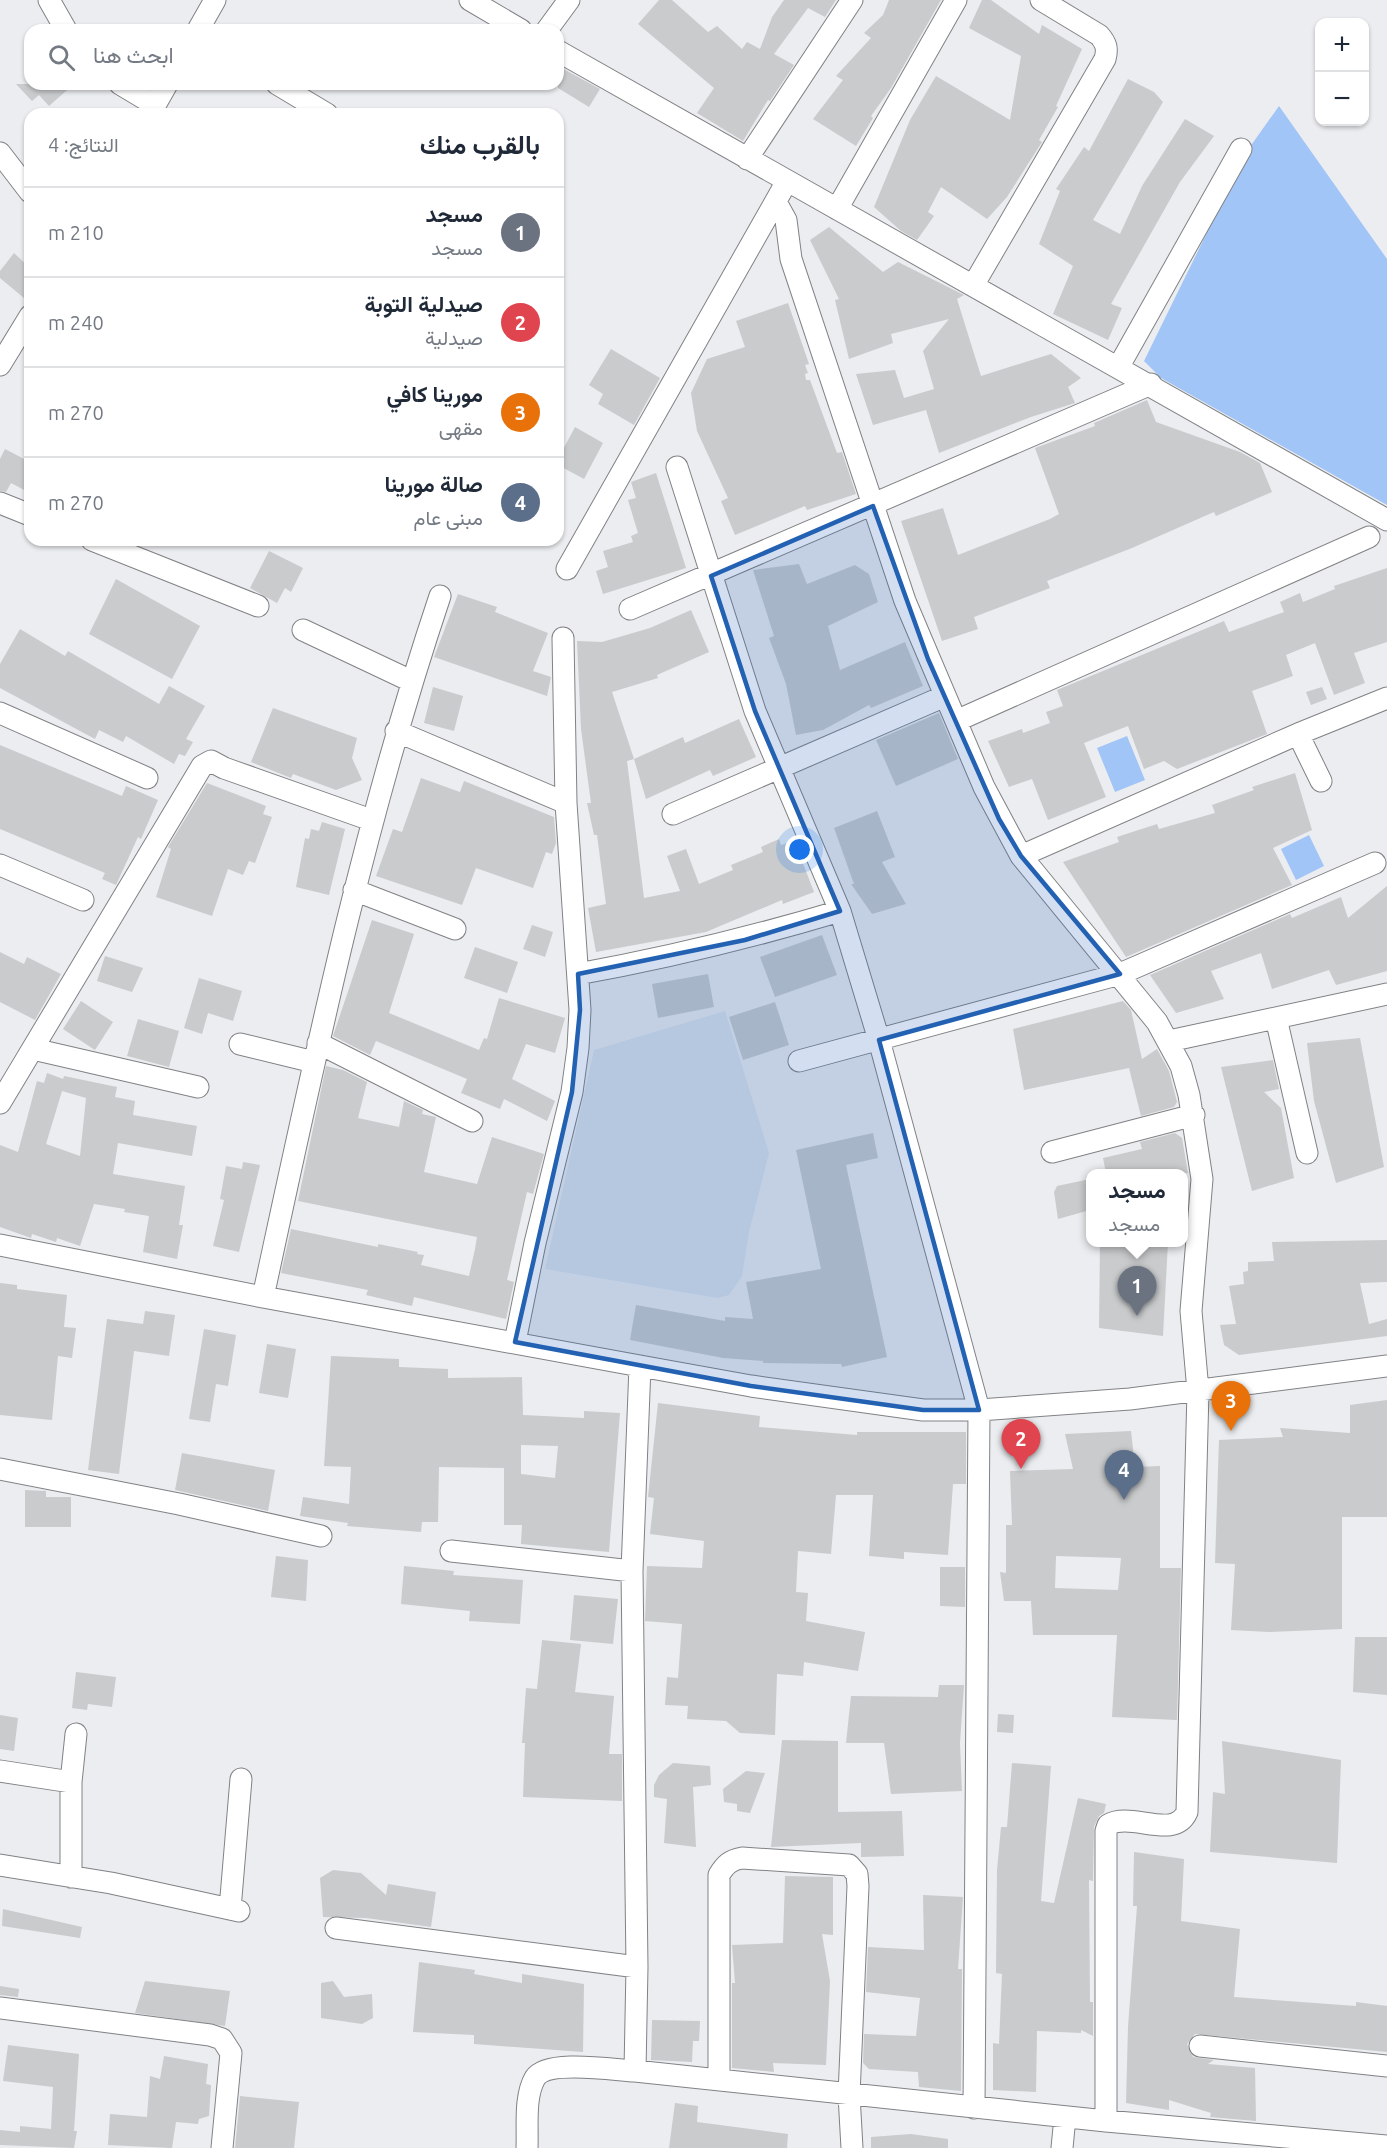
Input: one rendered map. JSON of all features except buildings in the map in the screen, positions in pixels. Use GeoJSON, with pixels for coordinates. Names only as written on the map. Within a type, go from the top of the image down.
{"type":"FeatureCollection","features":[{"type":"Feature","properties":{"kind":"street"},"geometry":{"type":"LineString","coordinates":[[49,0],[63,24]]}},
{"type":"Feature","properties":{"kind":"street"},"geometry":{"type":"LineString","coordinates":[[201,24],[215,0]]}},
{"type":"Feature","properties":{"kind":"street"},"geometry":{"type":"LineString","coordinates":[[470,0],[511,24]]}},
{"type":"Feature","properties":{"kind":"street"},"geometry":{"type":"LineString","coordinates":[[551,24],[569,0]]}},
{"type":"Feature","properties":{"kind":"street"},"geometry":{"type":"LineString","coordinates":[[747,159],[852,0]]}},
{"type":"Feature","properties":{"kind":"street"},"geometry":{"type":"LineString","coordinates":[[837,209],[956,0]]}},
{"type":"Feature","properties":{"kind":"street"},"geometry":{"type":"LineString","coordinates":[[974,284],[1105,59],[1107,51],[1104,41],[1098,35],[1041,0]]}},
{"type":"Feature","properties":{"kind":"street"},"geometry":{"type":"LineString","coordinates":[[564,54],[786,182],[1151,384],[1387,520]]}},
{"type":"Feature","properties":{"kind":"street"},"geometry":{"type":"LineString","coordinates":[[128,90],[150,108]]}},
{"type":"Feature","properties":{"kind":"street"},"geometry":{"type":"LineString","coordinates":[[154,108],[164,90]]}},
{"type":"Feature","properties":{"kind":"street"},"geometry":{"type":"LineString","coordinates":[[287,90],[317,108]]}},
{"type":"Feature","properties":{"kind":"street"},"geometry":{"type":"LineString","coordinates":[[1119,366],[1241,149]]}},
{"type":"Feature","properties":{"kind":"street"},"geometry":{"type":"LineString","coordinates":[[0,153],[24,184]]}},
{"type":"Feature","properties":{"kind":"street"},"geometry":{"type":"LineString","coordinates":[[567,569],[786,182]]}},
{"type":"Feature","properties":{"kind":"street"},"geometry":{"type":"LineString","coordinates":[[776,202],[784,213],[791,259],[906,601],[984,788],[1021,856],[1120,974],[1169,1041],[1181,1066],[1194,1116],[1202,1179],[1191,1311],[1198,1391],[1187,1812],[1184,1819],[1174,1825],[1120,1820],[1108,1825],[1106,1831],[1106,2121]]}},
{"type":"Feature","properties":{"kind":"street"},"geometry":{"type":"LineString","coordinates":[[0,366],[24,326]]}},
{"type":"Feature","properties":{"kind":"street"},"geometry":{"type":"LineString","coordinates":[[630,609],[711,576],[1151,384]]}},
{"type":"Feature","properties":{"kind":"street"},"geometry":{"type":"LineString","coordinates":[[677,467],[738,665],[840,911],[879,1040],[979,1410],[974,2108]]}},
{"type":"Feature","properties":{"kind":"street"},"geometry":{"type":"LineString","coordinates":[[0,503],[24,513]]}},
{"type":"Feature","properties":{"kind":"street"},"geometry":{"type":"LineString","coordinates":[[956,721],[1369,537]]}},
{"type":"Feature","properties":{"kind":"street"},"geometry":{"type":"LineString","coordinates":[[107,546],[258,606]]}},
{"type":"Feature","properties":{"kind":"street"},"geometry":{"type":"LineString","coordinates":[[263,1297],[316,1053],[371,820],[411,681],[440,596]]}},
{"type":"Feature","properties":{"kind":"street"},"geometry":{"type":"LineString","coordinates":[[303,630],[411,681]]}},
{"type":"Feature","properties":{"kind":"street"},"geometry":{"type":"LineString","coordinates":[[515,1342],[535,1243],[572,1092],[580,1020],[566,803],[563,638]]}},
{"type":"Feature","properties":{"kind":"street"},"geometry":{"type":"LineString","coordinates":[[673,814],[945,696]]}},
{"type":"Feature","properties":{"kind":"street"},"geometry":{"type":"LineString","coordinates":[[1021,856],[1298,734],[1387,698]]}},
{"type":"Feature","properties":{"kind":"street"},"geometry":{"type":"LineString","coordinates":[[0,713],[147,778]]}},
{"type":"Feature","properties":{"kind":"street"},"geometry":{"type":"LineString","coordinates":[[396,731],[566,803]]}},
{"type":"Feature","properties":{"kind":"street"},"geometry":{"type":"LineString","coordinates":[[1298,734],[1321,781]]}},
{"type":"Feature","properties":{"kind":"street"},"geometry":{"type":"LineString","coordinates":[[0,1103],[202,766],[212,760],[224,768],[371,820]]}},
{"type":"Feature","properties":{"kind":"street"},"geometry":{"type":"LineString","coordinates":[[799,1061],[1120,974],[1375,863]]}},
{"type":"Feature","properties":{"kind":"street"},"geometry":{"type":"LineString","coordinates":[[0,865],[83,900]]}},
{"type":"Feature","properties":{"kind":"street"},"geometry":{"type":"LineString","coordinates":[[354,890],[454,929]]}},
{"type":"Feature","properties":{"kind":"street"},"geometry":{"type":"LineString","coordinates":[[578,974],[714,947],[840,911]]}},
{"type":"Feature","properties":{"kind":"street"},"geometry":{"type":"LineString","coordinates":[[1169,1041],[1387,994]]}},
{"type":"Feature","properties":{"kind":"street"},"geometry":{"type":"LineString","coordinates":[[1276,1018],[1307,1153]]}},
{"type":"Feature","properties":{"kind":"street"},"geometry":{"type":"LineString","coordinates":[[240,1044],[316,1053],[472,1121]]}},
{"type":"Feature","properties":{"kind":"street"},"geometry":{"type":"LineString","coordinates":[[33,1049],[198,1087]]}},
{"type":"Feature","properties":{"kind":"street"},"geometry":{"type":"LineString","coordinates":[[1052,1152],[1194,1116]]}},
{"type":"Feature","properties":{"kind":"street"},"geometry":{"type":"LineString","coordinates":[[0,1245],[263,1297],[751,1386],[923,1410],[979,1410],[1130,1399],[1387,1366]]}},
{"type":"Feature","properties":{"kind":"street"},"geometry":{"type":"LineString","coordinates":[[635,2071],[637,1967],[632,1570],[640,1366]]}},
{"type":"Feature","properties":{"kind":"street"},"geometry":{"type":"LineString","coordinates":[[0,1469],[180,1504],[321,1536]]}},
{"type":"Feature","properties":{"kind":"street"},"geometry":{"type":"LineString","coordinates":[[451,1551],[632,1570]]}},
{"type":"Feature","properties":{"kind":"street"},"geometry":{"type":"LineString","coordinates":[[70,1877],[70,1782],[76,1734]]}},
{"type":"Feature","properties":{"kind":"street"},"geometry":{"type":"LineString","coordinates":[[0,1771],[70,1782]]}},
{"type":"Feature","properties":{"kind":"street"},"geometry":{"type":"LineString","coordinates":[[0,1865],[235,1910],[241,1779]]}},
{"type":"Feature","properties":{"kind":"street"},"geometry":{"type":"LineString","coordinates":[[719,2080],[719,1875],[730,1862],[742,1858],[838,1862],[854,1868],[858,1886],[849,2095],[852,2148]]}},
{"type":"Feature","properties":{"kind":"street"},"geometry":{"type":"LineString","coordinates":[[336,1928],[637,1967]]}},
{"type":"Feature","properties":{"kind":"street"},"geometry":{"type":"LineString","coordinates":[[0,2008],[210,2035],[222,2039],[231,2053],[222,2148]]}},
{"type":"Feature","properties":{"kind":"street"},"geometry":{"type":"LineString","coordinates":[[1200,2046],[1387,2066]]}},
{"type":"Feature","properties":{"kind":"street"},"geometry":{"type":"LineString","coordinates":[[527,2148],[530,2093],[535,2078],[542,2072],[557,2067],[635,2071],[974,2108],[1387,2146]]}},
{"type":"Feature","properties":{"kind":"street"},"geometry":{"type":"LineString","coordinates":[[1062,2148],[1065,2117]]}},
{"type":"Feature","properties":{"kind":"highlighted area"},"geometry":{"type":"Polygon","coordinates":[[[873,506],[928,659],[999,819],[1021,856],[1120,974],[879,1040],[979,1410],[923,1410],[751,1386],[515,1342],[572,1092],[580,1010],[578,974],[745,940],[840,911],[755,711],[711,576],[873,506]]]}},
{"type":"Feature","properties":{"kind":"shaded area"},"geometry":{"type":"Polygon","coordinates":[[[1279,106],[1387,259],[1387,505],[1161,378],[1144,361],[1247,151],[1279,106]]]}},
{"type":"Feature","properties":{"kind":"shaded area"},"geometry":{"type":"Polygon","coordinates":[[[1127,736],[1145,780],[1115,792],[1097,748],[1127,736]]]}},
{"type":"Feature","properties":{"kind":"shaded area"},"geometry":{"type":"Polygon","coordinates":[[[1309,835],[1324,866],[1296,880],[1281,849],[1309,835]]]}},
{"type":"Feature","properties":{"kind":"shaded area"},"geometry":{"type":"Polygon","coordinates":[[[725,1011],[769,1153],[749,1232],[742,1276],[729,1295],[718,1298],[545,1269],[594,1050],[725,1011]]]}},
{"type":"Feature","properties":{"kind":"place","name":"مسجد"},"geometry":{"type":"Point","coordinates":[1137,1316]}},
{"type":"Feature","properties":{"kind":"place","name":"مورينا كافي"},"geometry":{"type":"Point","coordinates":[1231,1431]}},
{"type":"Feature","properties":{"kind":"place","name":"صيدلية التوبة"},"geometry":{"type":"Point","coordinates":[1021,1469]}},
{"type":"Feature","properties":{"kind":"place","name":"صالة مورينا"},"geometry":{"type":"Point","coordinates":[1124,1500]}}]}
